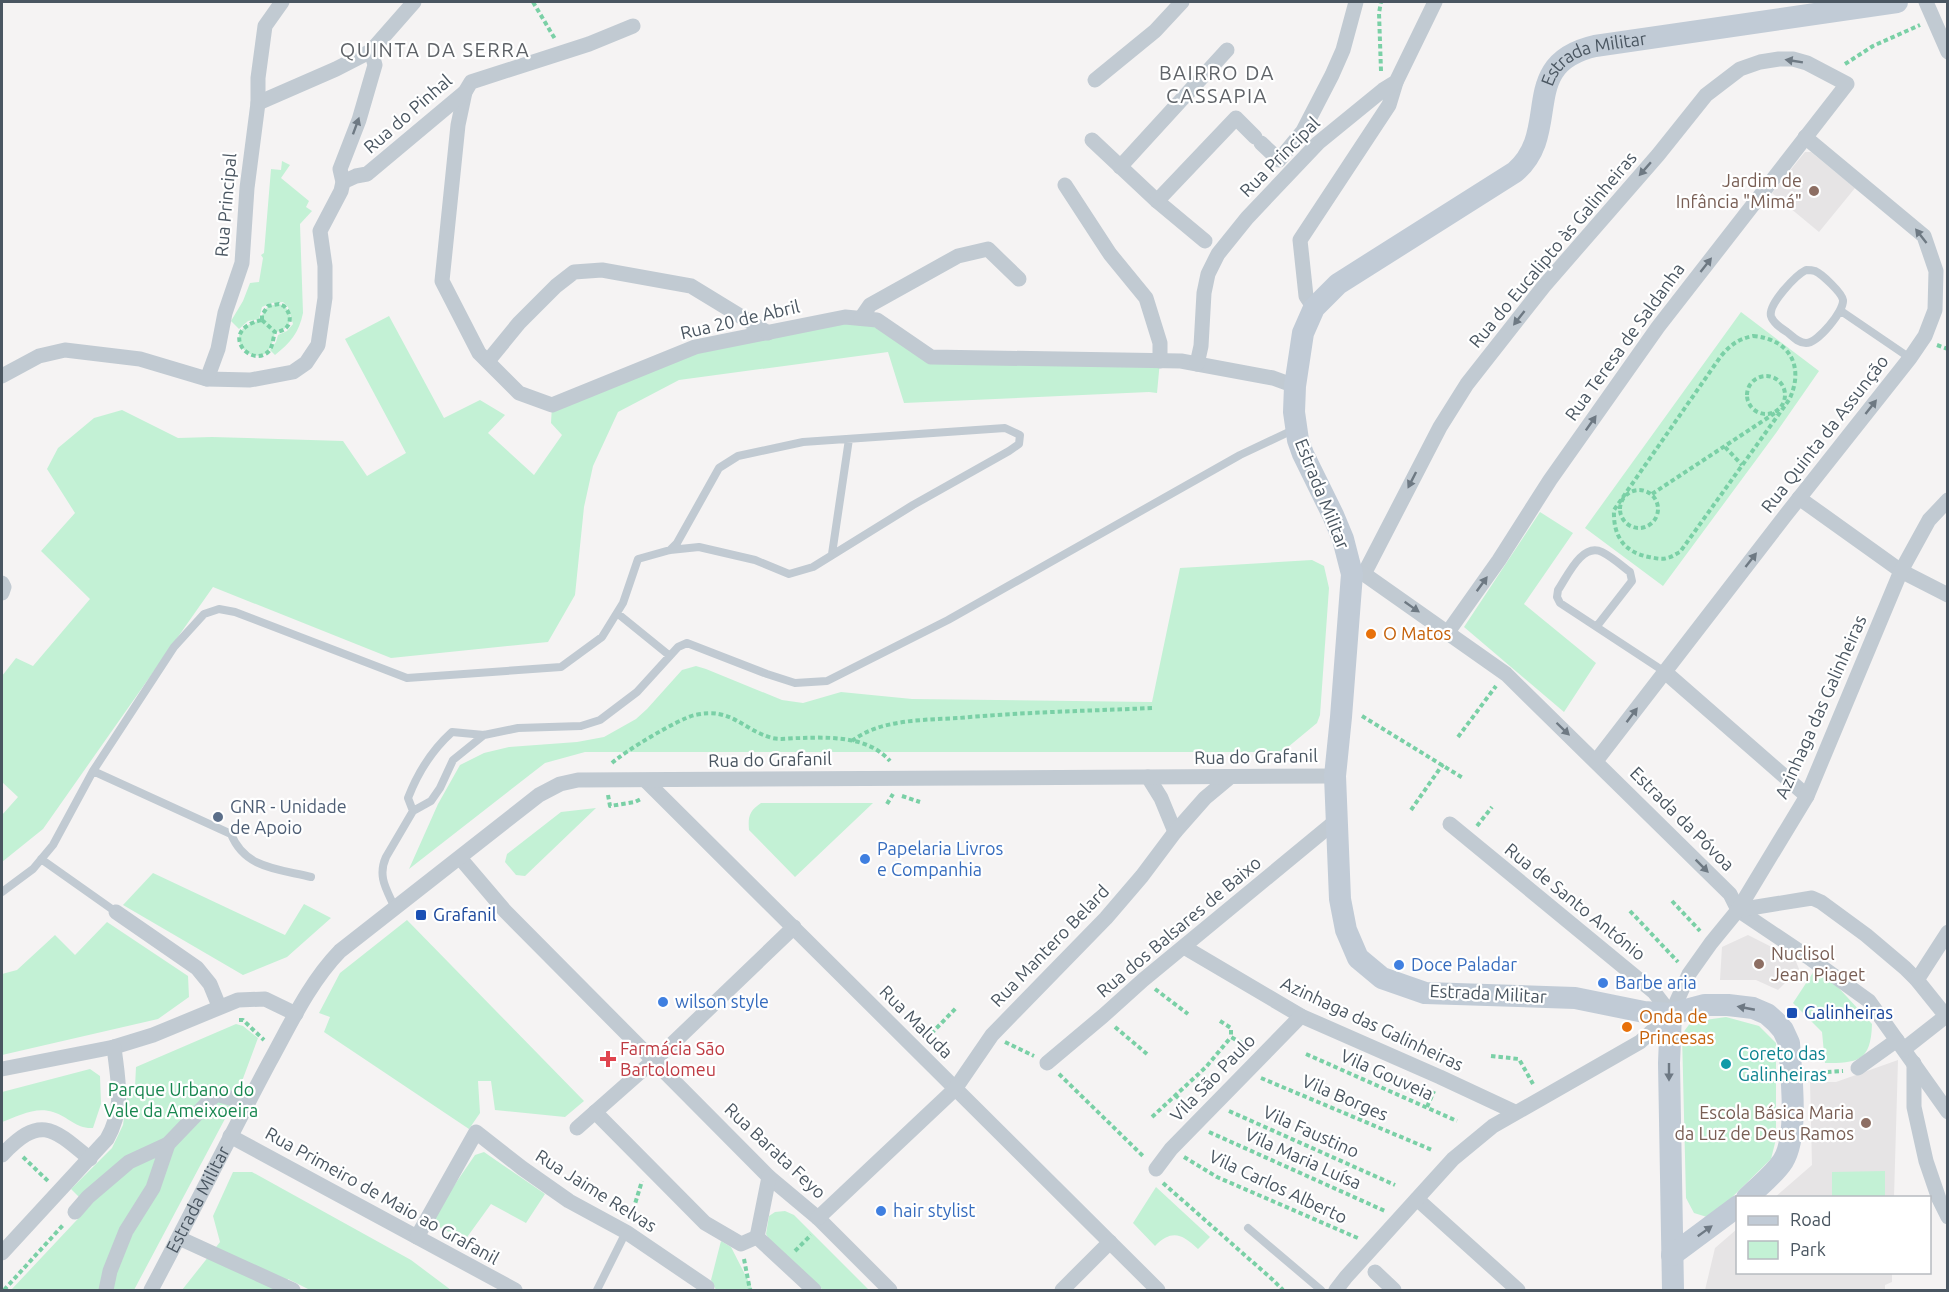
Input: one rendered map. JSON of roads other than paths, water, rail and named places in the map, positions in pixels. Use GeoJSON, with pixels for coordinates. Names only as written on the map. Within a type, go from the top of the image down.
{"type":"FeatureCollection","features":[{"type":"Feature","properties":{"kind":"street","name":"Rua Principal"},"geometry":{"type":"LineString","coordinates":[[207,379],[218,349],[225,313],[242,263],[247,188],[265,26],[282,2]]}},
{"type":"Feature","properties":{"kind":"street"},"geometry":{"type":"LineString","coordinates":[[258,103],[371,51],[414,2]]}},
{"type":"Feature","properties":{"kind":"street"},"geometry":{"type":"LineString","coordinates":[[1095,80],[1155,31],[1182,2]]}},
{"type":"Feature","properties":{"kind":"street"},"geometry":{"type":"LineString","coordinates":[[1157,201],[1236,118],[1279,159],[1304,131],[1332,75],[1342,51],[1356,2]]}},
{"type":"Feature","properties":{"kind":"street","name":"Rua Principal"},"geometry":{"type":"LineString","coordinates":[[1197,364],[1201,346],[1204,293],[1208,274],[1218,254],[1247,218],[1318,143],[1389,86],[1435,2]]}},
{"type":"Feature","properties":{"kind":"street","name":"Estrada Militar"},"geometry":{"type":"LineString","coordinates":[[1748,1196],[1783,1161],[1791,1137],[1790,1058],[1786,1036],[1767,1014],[1753,1008],[1728,1005],[1705,1005],[1671,1014],[1644,1012],[1575,998],[1425,993],[1382,978],[1358,958],[1346,930],[1340,899],[1335,776],[1358,574],[1333,514],[1303,454],[1296,429],[1295,386],[1304,333],[1314,308],[1338,284],[1515,172],[1524,164],[1536,144],[1547,80],[1556,67],[1571,53],[1595,46],[1897,2]]}},
{"type":"Feature","properties":{"kind":"street"},"geometry":{"type":"LineString","coordinates":[[1926,2],[1947,52]]}},
{"type":"Feature","properties":{"kind":"street","name":"Rua do Pinhal"},"geometry":{"type":"LineString","coordinates":[[343,182],[368,174],[465,92],[471,82],[562,53],[633,26]]}},
{"type":"Feature","properties":{"kind":"street"},"geometry":{"type":"LineString","coordinates":[[1120,167],[1227,50]]}},
{"type":"Feature","properties":{"kind":"street"},"geometry":{"type":"LineString","coordinates":[[2,376],[39,356],[66,350],[140,359],[207,379],[250,380],[293,372],[306,363],[318,345],[325,298],[325,266],[320,231],[341,191],[343,182],[340,169],[359,120],[375,65],[371,51]]}},
{"type":"Feature","properties":{"kind":"street","name":"Rua do Eucalipto às Galinheiras"},"geometry":{"type":"LineString","coordinates":[[1358,574],[1440,427],[1467,384],[1544,286],[1658,155],[1706,95],[1740,69],[1760,62],[1792,59],[1807,63],[1847,84]]}},
{"type":"Feature","properties":{"kind":"street","name":"Rua Teresa de Saldanha"},"geometry":{"type":"LineString","coordinates":[[1448,632],[1499,560],[1550,480],[1658,327],[1847,84]]}},
{"type":"Feature","properties":{"kind":"street"},"geometry":{"type":"LineString","coordinates":[[1314,308],[1306,296],[1300,240],[1389,105],[1389,86]]}},
{"type":"Feature","properties":{"kind":"street","name":"Rua 20 de Abril"},"geometry":{"type":"LineString","coordinates":[[465,92],[458,125],[442,281],[479,353],[519,393],[552,405],[695,347],[845,317],[877,320],[931,357],[1160,361],[1197,364],[1273,378],[1295,386]]}},
{"type":"Feature","properties":{"kind":"street","name":"Rua Quinta da Assunção"},"geometry":{"type":"LineString","coordinates":[[1596,761],[1910,358],[1925,336],[1935,310],[1936,270],[1924,236],[1805,137]]}},
{"type":"Feature","properties":{"kind":"street"},"geometry":{"type":"LineString","coordinates":[[1092,140],[1157,201],[1205,241]]}},
{"type":"Feature","properties":{"kind":"street"},"geometry":{"type":"LineString","coordinates":[[1065,185],[1110,254],[1146,298],[1160,343],[1160,361]]}},
{"type":"Feature","properties":{"kind":"street"},"geometry":{"type":"LineString","coordinates":[[861,318],[870,305],[958,256],[988,249],[1019,279]]}},
{"type":"Feature","properties":{"kind":"street"},"geometry":{"type":"LineString","coordinates":[[488,362],[519,323],[556,286],[574,273],[602,270],[691,286],[768,333]]}},
{"type":"Feature","properties":{"kind":"street"},"geometry":{"type":"LineString","coordinates":[[1799,498],[1901,571],[1947,595]]}},
{"type":"Feature","properties":{"kind":"street","name":"Azinhaga das Galinheiras"},"geometry":{"type":"LineString","coordinates":[[1336,1290],[1453,1159],[1493,1126],[1640,1042],[1671,1014],[1689,974],[1737,910],[1807,796],[1901,571],[1929,520],[1947,500]]}},
{"type":"Feature","properties":{"kind":"street","name":"Estrada da Póvoa"},"geometry":{"type":"LineString","coordinates":[[1358,574],[1448,632],[1506,674],[1730,894],[1737,910],[1869,1001],[1947,1112]]}},
{"type":"Feature","properties":{"kind":"street"},"geometry":{"type":"LineString","coordinates":[[1665,672],[1807,796]]}},
{"type":"Feature","properties":{"kind":"street","name":"Rua do Grafanil"},"geometry":{"type":"LineString","coordinates":[[296,1014],[331,960],[539,795],[560,784],[578,780],[1335,776]]}},
{"type":"Feature","properties":{"kind":"street"},"geometry":{"type":"LineString","coordinates":[[1149,777],[1161,798],[1175,832]]}},
{"type":"Feature","properties":{"kind":"street","name":"Rua Mantero Belard"},"geometry":{"type":"LineString","coordinates":[[821,1220],[956,1089],[992,1035],[1106,918],[1175,832],[1205,798],[1229,778]]}},
{"type":"Feature","properties":{"kind":"street","name":"Rua Maluda"},"geometry":{"type":"LineString","coordinates":[[646,781],[1158,1290]]}},
{"type":"Feature","properties":{"kind":"street","name":"Rua dos Balsares de Baixo"},"geometry":{"type":"LineString","coordinates":[[1047,1063],[1143,980],[1337,820]]}},
{"type":"Feature","properties":{"kind":"street","name":"Rua de Santo António"},"geometry":{"type":"LineString","coordinates":[[1450,824],[1654,992],[1671,1014]]}},
{"type":"Feature","properties":{"kind":"street","name":"Rua Barata Feyo"},"geometry":{"type":"LineString","coordinates":[[460,858],[505,911],[769,1177],[821,1220],[890,1290]]}},
{"type":"Feature","properties":{"kind":"street"},"geometry":{"type":"LineString","coordinates":[[1737,910],[1812,898],[1821,902],[1866,935],[1917,980],[1946,1016],[1901,1045],[1858,1068]]}},
{"type":"Feature","properties":{"kind":"street"},"geometry":{"type":"LineString","coordinates":[[116,912],[197,968],[210,984],[219,1006]]}},
{"type":"Feature","properties":{"kind":"street"},"geometry":{"type":"LineString","coordinates":[[577,1128],[671,1045],[794,927]]}},
{"type":"Feature","properties":{"kind":"street"},"geometry":{"type":"LineString","coordinates":[[1917,980],[1947,932]]}},
{"type":"Feature","properties":{"kind":"street","name":"Azinhaga das Galinheiras"},"geometry":{"type":"LineString","coordinates":[[1184,947],[1301,1016],[1440,1077],[1515,1113]]}},
{"type":"Feature","properties":{"kind":"street"},"geometry":{"type":"LineString","coordinates":[[2,1069],[114,1047],[153,1035],[238,1000],[265,999],[296,1014]]}},
{"type":"Feature","properties":{"kind":"street","name":"Estrada Militar"},"geometry":{"type":"LineString","coordinates":[[151,1290],[296,1014]]}},
{"type":"Feature","properties":{"kind":"street"},"geometry":{"type":"LineString","coordinates":[[1671,1014],[1669,1063],[1673,1290]]}},
{"type":"Feature","properties":{"kind":"street","name":"Vila São Paulo"},"geometry":{"type":"LineString","coordinates":[[1156,1172],[1171,1149],[1301,1016]]}},
{"type":"Feature","properties":{"kind":"street"},"geometry":{"type":"LineString","coordinates":[[2,1252],[90,1159],[116,1124],[119,1106],[114,1047]]}},
{"type":"Feature","properties":{"kind":"street"},"geometry":{"type":"LineString","coordinates":[[1914,1063],[1914,1107],[1926,1161],[1947,1217]]}},
{"type":"Feature","properties":{"kind":"street"},"geometry":{"type":"LineString","coordinates":[[75,1212],[88,1197],[129,1162],[168,1144],[216,1094],[237,1100],[246,1107]]}},
{"type":"Feature","properties":{"kind":"street"},"geometry":{"type":"LineString","coordinates":[[595,1112],[705,1223],[741,1244],[757,1237]]}},
{"type":"Feature","properties":{"kind":"street"},"geometry":{"type":"LineString","coordinates":[[6,1150],[30,1131],[45,1129],[60,1134],[90,1159]]}},
{"type":"Feature","properties":{"kind":"street","name":"Rua Jaime Relvas"},"geometry":{"type":"LineString","coordinates":[[417,1237],[476,1132],[569,1201],[626,1232],[707,1287]]}},
{"type":"Feature","properties":{"kind":"street","name":"Rua Primeiro de Maio ao Grafanil"},"geometry":{"type":"LineString","coordinates":[[231,1136],[515,1290]]}},
{"type":"Feature","properties":{"kind":"street"},"geometry":{"type":"LineString","coordinates":[[106,1290],[110,1271],[126,1231],[153,1188],[168,1144]]}},
{"type":"Feature","properties":{"kind":"street"},"geometry":{"type":"LineString","coordinates":[[757,1237],[769,1177]]}},
{"type":"Feature","properties":{"kind":"street"},"geometry":{"type":"LineString","coordinates":[[1417,1199],[1518,1290]]}},
{"type":"Feature","properties":{"kind":"street"},"geometry":{"type":"LineString","coordinates":[[1672,1255],[1736,1207]]}},
{"type":"Feature","properties":{"kind":"street"},"geometry":{"type":"LineString","coordinates":[[757,1237],[814,1290]]}},
{"type":"Feature","properties":{"kind":"street"},"geometry":{"type":"LineString","coordinates":[[179,1238],[292,1290]]}},
{"type":"Feature","properties":{"kind":"street"},"geometry":{"type":"LineString","coordinates":[[1062,1290],[1110,1242]]}},
{"type":"Feature","properties":{"kind":"street"},"geometry":{"type":"LineString","coordinates":[[1375,1272],[1395,1290]]}},
{"type":"Feature","properties":{"kind":"lane"},"geometry":{"type":"LineString","coordinates":[[1806,270],[1816,271],[1841,293],[1843,301],[1841,310],[1816,341],[1807,343],[1799,341],[1774,322],[1771,315],[1771,307],[1797,275],[1806,270]]}},
{"type":"Feature","properties":{"kind":"lane"},"geometry":{"type":"LineString","coordinates":[[1841,310],[1910,358]]}},
{"type":"Feature","properties":{"kind":"lane"},"geometry":{"type":"LineString","coordinates":[[2,892],[23,877],[53,844],[93,771],[174,647],[204,614],[219,609],[235,612],[406,678],[561,667],[602,637],[623,603],[638,560],[670,550],[699,547],[755,560],[789,574],[813,567],[913,505],[1009,452],[1019,444],[1020,435],[1005,428],[849,439],[792,444],[738,456],[718,468],[677,543],[670,550]]}},
{"type":"Feature","properties":{"kind":"lane"},"geometry":{"type":"LineString","coordinates":[[413,811],[408,798],[418,773],[438,745],[452,732],[484,735],[518,728],[580,726],[600,720],[637,693],[678,647],[687,643],[795,683],[827,681],[948,620],[1240,455],[1296,429]]}},
{"type":"Feature","properties":{"kind":"lane"},"geometry":{"type":"LineString","coordinates":[[832,554],[849,439]]}},
{"type":"Feature","properties":{"kind":"lane"},"geometry":{"type":"LineString","coordinates":[[1597,626],[1632,581],[1632,576],[1630,572],[1600,551],[1590,550],[1582,555],[1558,590],[1557,597],[1560,603],[1665,672]]}},
{"type":"Feature","properties":{"kind":"lane"},"geometry":{"type":"LineString","coordinates":[[617,613],[670,656]]}},
{"type":"Feature","properties":{"kind":"lane"},"geometry":{"type":"LineString","coordinates":[[396,908],[382,882],[383,865],[413,811],[431,801],[453,760],[484,735]]}},
{"type":"Feature","properties":{"kind":"lane"},"geometry":{"type":"LineString","coordinates":[[93,771],[231,834],[235,846],[242,854],[260,865],[311,877]]}},
{"type":"Feature","properties":{"kind":"lane"},"geometry":{"type":"LineString","coordinates":[[41,859],[116,912]]}},
{"type":"Feature","properties":{"kind":"lane"},"geometry":{"type":"LineString","coordinates":[[1248,1228],[1321,1290]]}},
{"type":"Feature","properties":{"kind":"lane"},"geometry":{"type":"LineString","coordinates":[[597,1290],[626,1232]]}},
{"type":"Feature","properties":{"kind":"place","name":"Jardim de Infância \"Mimá\""},"geometry":{"type":"Point","coordinates":[1814,191]}},
{"type":"Feature","properties":{"kind":"place","name":"O Matos"},"geometry":{"type":"Point","coordinates":[1371,634]}},
{"type":"Feature","properties":{"kind":"place","name":"GNR - Unidade de Apoio"},"geometry":{"type":"Point","coordinates":[218,817]}},
{"type":"Feature","properties":{"kind":"place","name":"Papelaria Livros e Companhia"},"geometry":{"type":"Point","coordinates":[865,859]}},
{"type":"Feature","properties":{"kind":"place","name":"Grafanil"},"geometry":{"type":"Point","coordinates":[421,915]}},
{"type":"Feature","properties":{"kind":"place","name":"Nuclisol Jean Piaget"},"geometry":{"type":"Point","coordinates":[1759,964]}},
{"type":"Feature","properties":{"kind":"place","name":"Doce Paladar"},"geometry":{"type":"Point","coordinates":[1399,965]}},
{"type":"Feature","properties":{"kind":"place","name":"Barbe aria"},"geometry":{"type":"Point","coordinates":[1603,983]}},
{"type":"Feature","properties":{"kind":"place","name":"wilson style"},"geometry":{"type":"Point","coordinates":[663,1002]}},
{"type":"Feature","properties":{"kind":"place","name":"Galinheiras"},"geometry":{"type":"Point","coordinates":[1792,1013]}},
{"type":"Feature","properties":{"kind":"place","name":"Onda de Princesas"},"geometry":{"type":"Point","coordinates":[1627,1027]}},
{"type":"Feature","properties":{"kind":"place","name":"Farmácia São Bartolomeu"},"geometry":{"type":"Point","coordinates":[608,1059]}},
{"type":"Feature","properties":{"kind":"place","name":"Coreto das Galinheiras"},"geometry":{"type":"Point","coordinates":[1726,1064]}},
{"type":"Feature","properties":{"kind":"place","name":"Escola Básica Maria da Luz de Deus Ramos"},"geometry":{"type":"Point","coordinates":[1866,1123]}},
{"type":"Feature","properties":{"kind":"place","name":"hair stylist"},"geometry":{"type":"Point","coordinates":[881,1211]}},
{"type":"Feature","properties":{"kind":"district","name":"QUINTA DA SERRA"},"geometry":{"type":"Point","coordinates":[435,50]}},
{"type":"Feature","properties":{"kind":"district","name":"BAIRRO DA CASSAPIA"},"geometry":{"type":"Point","coordinates":[1217,84]}},
{"type":"Feature","properties":{"kind":"park label","name":"Parque Urbano do Vale da Ameixoeira"},"geometry":{"type":"Point","coordinates":[181,1100]}}]}
